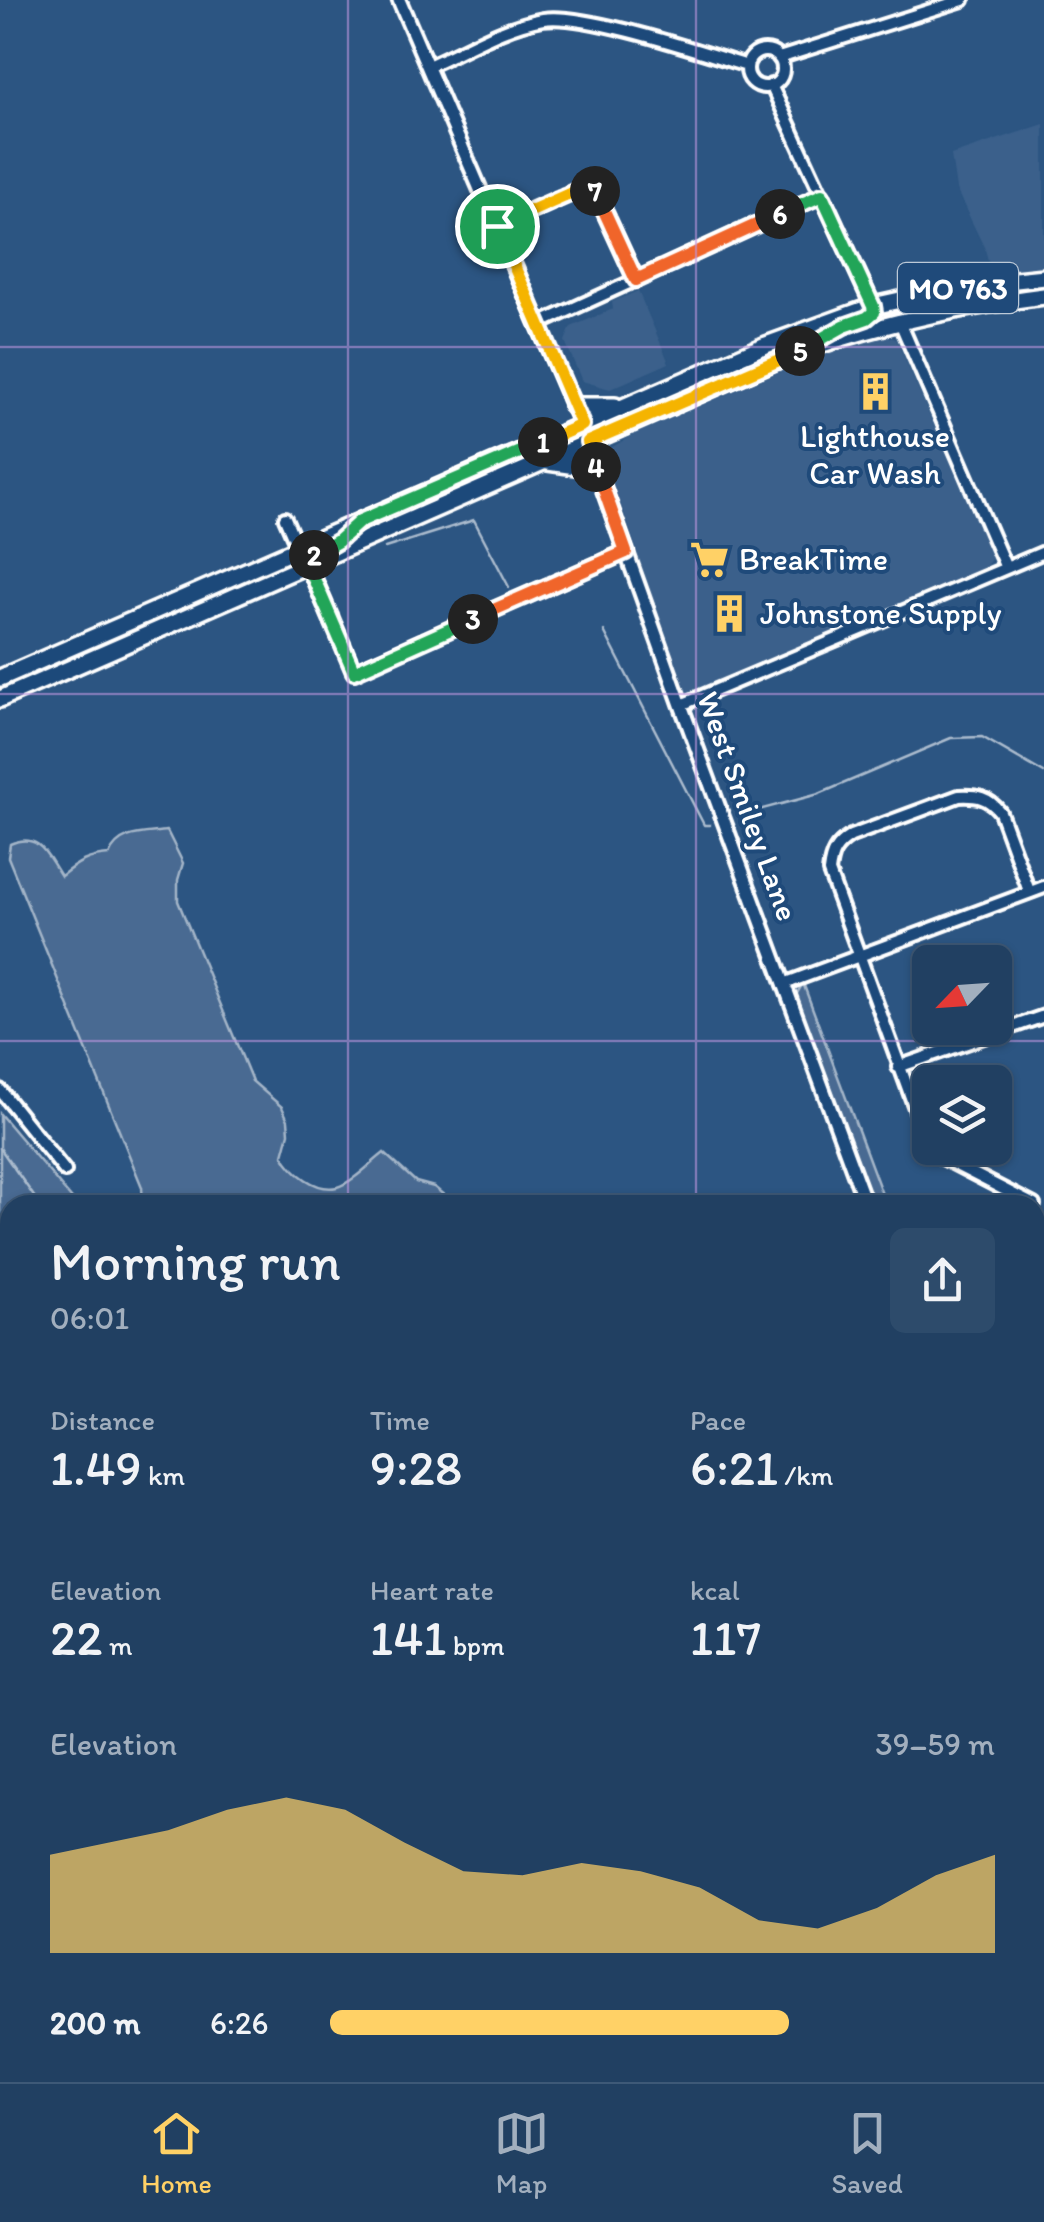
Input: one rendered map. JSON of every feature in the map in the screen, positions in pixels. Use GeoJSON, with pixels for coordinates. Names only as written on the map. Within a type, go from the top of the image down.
{"type":"FeatureCollection","features":[{"type":"Feature","properties":{"kind":"main road","name":"MO 763"},"geometry":{"type":"LineString","coordinates":[[0,678],[766,346],[873,306],[974,285],[1044,277]]}},
{"type":"Feature","properties":{"kind":"main road"},"geometry":{"type":"LineString","coordinates":[[899,320],[907,308],[974,285]]}},
{"type":"Feature","properties":{"kind":"main road","name":"MO 763"},"geometry":{"type":"LineString","coordinates":[[0,698],[809,347],[899,320],[976,304],[1044,296]]}},
{"type":"Feature","properties":{"kind":"main road"},"geometry":{"type":"LineString","coordinates":[[809,347],[844,326],[867,318],[874,312],[873,306]]}},
{"type":"Feature","properties":{"kind":"main road"},"geometry":{"type":"LineString","coordinates":[[573,406],[624,407]]}},
{"type":"Feature","properties":{"kind":"main road"},"geometry":{"type":"LineString","coordinates":[[544,462],[583,467],[601,481]]}},
{"type":"Feature","properties":{"kind":"main road"},"geometry":{"type":"LineString","coordinates":[[308,565],[313,556],[360,521]]}},
{"type":"Feature","properties":{"kind":"main road"},"geometry":{"type":"LineString","coordinates":[[236,596],[264,574],[289,562],[298,548]]}},
{"type":"Feature","properties":{"kind":"street","name":"West Smiley Lane"},"geometry":{"type":"LineString","coordinates":[[398,0],[582,425],[862,1195]]}},
{"type":"Feature","properties":{"kind":"street"},"geometry":{"type":"LineString","coordinates":[[779,58],[962,0]]}},
{"type":"Feature","properties":{"kind":"street"},"geometry":{"type":"LineString","coordinates":[[428,66],[546,18],[584,22],[748,66]]}},
{"type":"Feature","properties":{"kind":"street"},"geometry":{"type":"LineString","coordinates":[[761,50],[779,58],[783,72],[777,82],[766,87],[754,84],[746,72],[748,60],[761,50]]}},
{"type":"Feature","properties":{"kind":"street"},"geometry":{"type":"LineString","coordinates":[[772,85],[873,306]]}},
{"type":"Feature","properties":{"kind":"street"},"geometry":{"type":"LineString","coordinates":[[497,226],[592,184],[636,280]]}},
{"type":"Feature","properties":{"kind":"street"},"geometry":{"type":"LineString","coordinates":[[539,324],[822,195]]}},
{"type":"Feature","properties":{"kind":"street"},"geometry":{"type":"LineString","coordinates":[[899,320],[1006,568]]}},
{"type":"Feature","properties":{"kind":"street"},"geometry":{"type":"LineString","coordinates":[[285,518],[298,548]]}},
{"type":"Feature","properties":{"kind":"street"},"geometry":{"type":"LineString","coordinates":[[308,565],[354,672],[626,552]]}},
{"type":"Feature","properties":{"kind":"street"},"geometry":{"type":"LineString","coordinates":[[681,705],[1044,552]]}},
{"type":"Feature","properties":{"kind":"street"},"geometry":{"type":"LineString","coordinates":[[1015,1195],[931,1152],[829,872],[830,855],[851,836],[959,796],[976,795],[994,804],[1000,812],[1028,890]]}},
{"type":"Feature","properties":{"kind":"street"},"geometry":{"type":"LineString","coordinates":[[784,984],[1028,890],[1044,888]]}},
{"type":"Feature","properties":{"kind":"street"},"geometry":{"type":"LineString","coordinates":[[898,1066],[1044,1016]]}},
{"type":"Feature","properties":{"kind":"street"},"geometry":{"type":"LineString","coordinates":[[0,1090],[66,1172]]}},
{"type":"Feature","properties":{"kind":"shaded area"},"geometry":{"type":"Polygon","coordinates":[[[1044,124],[1044,268],[992,276],[985,249],[956,189],[951,155],[1044,124]]]}},
{"type":"Feature","properties":{"kind":"shaded area"},"geometry":{"type":"Polygon","coordinates":[[[638,291],[669,363],[610,389],[582,381],[565,341],[571,327],[613,309],[612,302],[638,291]]]}},
{"type":"Feature","properties":{"kind":"shaded area"},"geometry":{"type":"Polygon","coordinates":[[[876,333],[896,339],[992,558],[985,567],[691,696],[682,687],[643,582],[611,480],[606,458],[609,449],[643,429],[876,333]]]}},
{"type":"Feature","properties":{"kind":"shaded area"},"geometry":{"type":"Polygon","coordinates":[[[167,831],[183,863],[178,901],[252,1081],[282,1107],[288,1120],[283,1155],[287,1161],[306,1179],[329,1188],[349,1181],[384,1153],[416,1182],[434,1187],[444,1195],[142,1195],[8,857],[10,844],[35,843],[61,876],[83,861],[109,855],[119,842],[167,831]]]}},
{"type":"Feature","properties":{"kind":"shaded area"},"geometry":{"type":"Polygon","coordinates":[[[803,983],[882,1195],[869,1195],[796,995],[803,983]]]}},
{"type":"Feature","properties":{"kind":"shaded area"},"geometry":{"type":"Polygon","coordinates":[[[0,1114],[69,1195],[0,1195],[0,1114]]]}},
{"type":"Feature","properties":{"kind":"waterway"},"geometry":{"type":"LineString","coordinates":[[385,548],[474,520],[509,587]]}},
{"type":"Feature","properties":{"kind":"waterway"},"geometry":{"type":"LineString","coordinates":[[604,631],[704,825],[710,825]]}},
{"type":"Feature","properties":{"kind":"waterway"},"geometry":{"type":"LineString","coordinates":[[740,815],[819,794],[951,738],[982,737],[1044,773]]}},
{"type":"Feature","properties":{"kind":"waterway"},"geometry":{"type":"LineString","coordinates":[[0,1148],[33,1195]]}},
{"type":"Feature","properties":{"kind":"place","name":"Lighthouse Car Wash"},"geometry":{"type":"Point","coordinates":[875,391]}},
{"type":"Feature","properties":{"kind":"place","name":"BreakTime"},"geometry":{"type":"Point","coordinates":[709,559]}},
{"type":"Feature","properties":{"kind":"place","name":"Johnstone Supply"},"geometry":{"type":"Point","coordinates":[730,613]}},
{"type":"Feature","properties":{"kind":"route"},"geometry":{"type":"LineString","coordinates":[[592,184],[636,280],[822,195],[874,312],[809,347],[588,442],[626,552],[354,672],[308,565],[313,556],[360,521],[582,425],[497,226],[592,184]]}}]}
